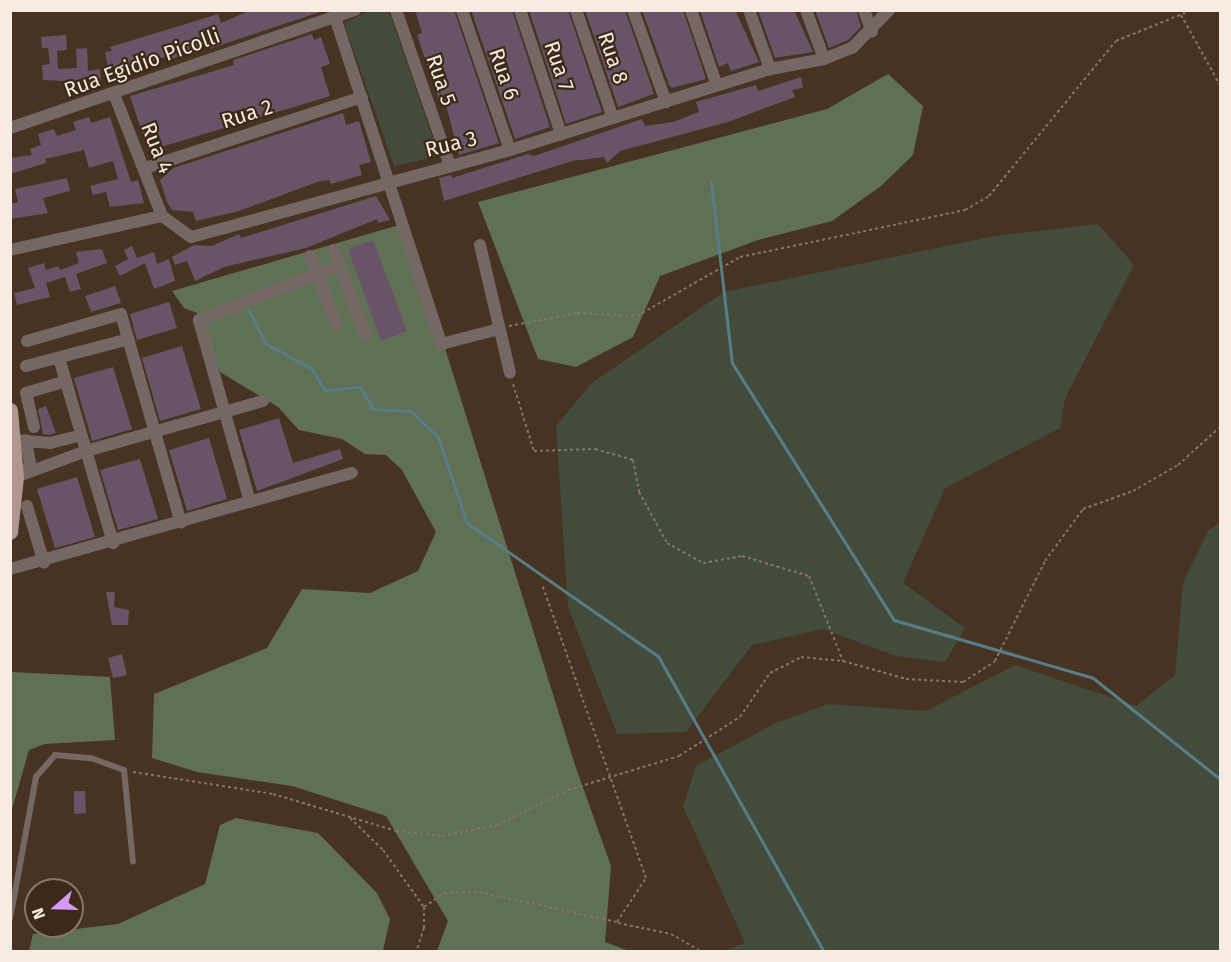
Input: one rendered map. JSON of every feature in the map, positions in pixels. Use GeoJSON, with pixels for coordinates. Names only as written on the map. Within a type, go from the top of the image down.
{"type":"FeatureCollection","features":[{"type":"Feature","properties":{"kind":"main road"},"geometry":{"type":"LineString","coordinates":[[10,410],[16,433],[21,475],[11,526]]}},
{"type":"Feature","properties":{"kind":"street","name":"Rua Egidio Picolli"},"geometry":{"type":"LineString","coordinates":[[10,128],[114,94],[331,15],[355,10]]}},
{"type":"Feature","properties":{"kind":"street","name":"Rua 5"},"geometry":{"type":"LineString","coordinates":[[396,10],[449,163]]}},
{"type":"Feature","properties":{"kind":"street","name":"Rua 6"},"geometry":{"type":"LineString","coordinates":[[462,10],[510,150]]}},
{"type":"Feature","properties":{"kind":"street","name":"Rua 7"},"geometry":{"type":"LineString","coordinates":[[520,10],[561,134]]}},
{"type":"Feature","properties":{"kind":"street","name":"Rua 8"},"geometry":{"type":"LineString","coordinates":[[576,10],[613,118]]}},
{"type":"Feature","properties":{"kind":"street"},"geometry":{"type":"LineString","coordinates":[[633,10],[666,102]]}},
{"type":"Feature","properties":{"kind":"street"},"geometry":{"type":"LineString","coordinates":[[691,10],[717,86]]}},
{"type":"Feature","properties":{"kind":"street"},"geometry":{"type":"LineString","coordinates":[[749,10],[770,69]]}},
{"type":"Feature","properties":{"kind":"street"},"geometry":{"type":"LineString","coordinates":[[806,10],[824,59]]}},
{"type":"Feature","properties":{"kind":"street"},"geometry":{"type":"LineString","coordinates":[[864,10],[872,32]]}},
{"type":"Feature","properties":{"kind":"street","name":"Rua 3"},"geometry":{"type":"LineString","coordinates":[[162,216],[191,237],[449,163],[510,150],[770,69],[824,59],[853,47],[872,32],[889,10]]}},
{"type":"Feature","properties":{"kind":"street"},"geometry":{"type":"LineString","coordinates":[[331,15],[362,97],[441,344],[499,329]]}},
{"type":"Feature","properties":{"kind":"street","name":"Rua 4"},"geometry":{"type":"LineString","coordinates":[[114,94],[162,216]]}},
{"type":"Feature","properties":{"kind":"street","name":"Rua 2"},"geometry":{"type":"LineString","coordinates":[[145,168],[362,97]]}},
{"type":"Feature","properties":{"kind":"street"},"geometry":{"type":"LineString","coordinates":[[10,250],[162,216]]}},
{"type":"Feature","properties":{"kind":"street"},"geometry":{"type":"LineString","coordinates":[[480,245],[510,373]]}},
{"type":"Feature","properties":{"kind":"street"},"geometry":{"type":"LineString","coordinates":[[334,250],[365,335]]}},
{"type":"Feature","properties":{"kind":"street"},"geometry":{"type":"LineString","coordinates":[[310,256],[336,324]]}},
{"type":"Feature","properties":{"kind":"street"},"geometry":{"type":"LineString","coordinates":[[250,502],[199,321],[339,265]]}},
{"type":"Feature","properties":{"kind":"street"},"geometry":{"type":"LineString","coordinates":[[27,341],[118,314],[124,317],[181,523]]}},
{"type":"Feature","properties":{"kind":"street"},"geometry":{"type":"LineString","coordinates":[[26,366],[129,339]]}},
{"type":"Feature","properties":{"kind":"street"},"geometry":{"type":"LineString","coordinates":[[59,358],[113,543]]}},
{"type":"Feature","properties":{"kind":"street"},"geometry":{"type":"LineString","coordinates":[[34,427],[26,393],[66,381]]}},
{"type":"Feature","properties":{"kind":"street"},"geometry":{"type":"LineString","coordinates":[[21,475],[86,452],[263,401]]}},
{"type":"Feature","properties":{"kind":"street"},"geometry":{"type":"LineString","coordinates":[[16,433],[50,443],[81,435]]}},
{"type":"Feature","properties":{"kind":"street"},"geometry":{"type":"LineString","coordinates":[[10,569],[44,563],[352,473]]}},
{"type":"Feature","properties":{"kind":"street"},"geometry":{"type":"LineString","coordinates":[[27,506],[44,563]]}},
{"type":"Feature","properties":{"kind":"lane"},"geometry":{"type":"LineString","coordinates":[[10,919],[36,777],[55,755],[91,758],[124,770],[133,862]]}},
{"type":"Feature","properties":{"kind":"path"},"geometry":{"type":"LineString","coordinates":[[499,329],[577,313],[637,316],[740,257],[964,210],[989,196],[1116,41],[1192,10]]}},
{"type":"Feature","properties":{"kind":"path"},"geometry":{"type":"LineString","coordinates":[[1181,15],[1221,85]]}},
{"type":"Feature","properties":{"kind":"path"},"geometry":{"type":"LineString","coordinates":[[510,373],[534,451],[595,449],[633,460],[639,492],[667,543],[703,563],[742,556],[809,576],[843,661]]}},
{"type":"Feature","properties":{"kind":"path"},"geometry":{"type":"LineString","coordinates":[[124,770],[273,794],[396,831],[442,836],[497,825],[568,790],[679,756],[740,717],[770,673],[801,657],[843,661],[906,679],[963,682],[995,661],[1045,561],[1083,509],[1133,491],[1178,465],[1221,427]]}},
{"type":"Feature","properties":{"kind":"path"},"geometry":{"type":"LineString","coordinates":[[542,585],[646,878],[617,922]]}},
{"type":"Feature","properties":{"kind":"path"},"geometry":{"type":"LineString","coordinates":[[349,817],[383,850],[424,907],[424,928],[416,951]]}},
{"type":"Feature","properties":{"kind":"path"},"geometry":{"type":"LineString","coordinates":[[424,907],[444,892],[479,892],[671,934],[702,951]]}},
{"type":"Feature","properties":{"kind":"green space"},"geometry":{"type":"Polygon","coordinates":[[[369,11],[389,11],[439,156],[394,166],[344,23],[369,11]]]}},
{"type":"Feature","properties":{"kind":"green space"},"geometry":{"type":"Polygon","coordinates":[[[888,74],[923,106],[913,155],[881,186],[832,221],[758,240],[660,276],[633,337],[576,367],[538,359],[478,202],[827,109],[888,74]]]}},
{"type":"Feature","properties":{"kind":"green space"},"geometry":{"type":"Polygon","coordinates":[[[406,223],[575,765],[611,866],[605,942],[629,951],[437,951],[448,921],[386,816],[292,786],[197,772],[152,758],[154,694],[267,648],[302,589],[370,593],[418,571],[436,532],[402,470],[386,455],[365,454],[342,439],[299,430],[278,407],[220,372],[197,313],[184,308],[172,291],[406,223]]]}},
{"type":"Feature","properties":{"kind":"green space"},"geometry":{"type":"Polygon","coordinates":[[[1098,224],[1134,265],[1065,398],[1060,428],[945,488],[903,583],[965,628],[945,662],[896,656],[823,629],[752,645],[686,732],[617,734],[568,607],[556,426],[592,383],[724,292],[995,236],[1098,224]]]}},
{"type":"Feature","properties":{"kind":"green space"},"geometry":{"type":"Polygon","coordinates":[[[1220,522],[1220,951],[725,951],[745,943],[683,806],[696,766],[776,723],[828,704],[926,711],[1015,665],[1136,706],[1175,675],[1183,583],[1208,531],[1220,522]]]}},
{"type":"Feature","properties":{"kind":"green space"},"geometry":{"type":"Polygon","coordinates":[[[11,672],[110,677],[115,740],[45,744],[29,750],[11,813],[11,672]]]}},
{"type":"Feature","properties":{"kind":"green space"},"geometry":{"type":"Polygon","coordinates":[[[236,818],[318,833],[377,893],[390,919],[383,951],[29,951],[32,938],[84,938],[84,928],[118,924],[205,884],[220,825],[236,818]]]}},
{"type":"Feature","properties":{"kind":"building"},"geometry":{"type":"Polygon","coordinates":[[[251,10],[320,12],[209,49],[208,43],[172,59],[171,55],[109,74],[105,52],[112,51],[110,47],[218,14],[221,23],[251,10]]]}},
{"type":"Feature","properties":{"kind":"building"},"geometry":{"type":"Polygon","coordinates":[[[415,10],[454,10],[499,143],[459,155],[445,101],[440,103],[417,35],[422,33],[415,10]]]}},
{"type":"Feature","properties":{"kind":"building"},"geometry":{"type":"Polygon","coordinates":[[[471,10],[512,10],[550,127],[515,139],[471,10]]]}},
{"type":"Feature","properties":{"kind":"building"},"geometry":{"type":"Polygon","coordinates":[[[529,10],[568,10],[602,112],[566,124],[529,10]]]}},
{"type":"Feature","properties":{"kind":"building"},"geometry":{"type":"Polygon","coordinates":[[[585,10],[625,10],[654,94],[618,107],[585,10]]]}},
{"type":"Feature","properties":{"kind":"building"},"geometry":{"type":"Polygon","coordinates":[[[642,10],[683,10],[706,79],[672,88],[669,85],[642,10]]]}},
{"type":"Feature","properties":{"kind":"building"},"geometry":{"type":"Polygon","coordinates":[[[700,10],[735,10],[759,62],[731,71],[728,63],[719,67],[700,10]]]}},
{"type":"Feature","properties":{"kind":"building"},"geometry":{"type":"Polygon","coordinates":[[[758,10],[794,10],[813,52],[775,58],[758,10]]]}},
{"type":"Feature","properties":{"kind":"building"},"geometry":{"type":"Polygon","coordinates":[[[815,10],[856,10],[861,27],[848,40],[829,48],[815,10]]]}},
{"type":"Feature","properties":{"kind":"building"},"geometry":{"type":"Polygon","coordinates":[[[312,34],[314,40],[321,37],[330,64],[321,67],[330,96],[148,151],[130,96],[234,65],[233,60],[312,34]]]}},
{"type":"Feature","properties":{"kind":"building"},"geometry":{"type":"Polygon","coordinates":[[[66,35],[67,50],[57,51],[58,69],[77,68],[76,49],[87,48],[88,71],[100,69],[101,87],[82,94],[81,82],[43,80],[42,65],[50,64],[48,48],[42,48],[41,37],[66,35]]]}},
{"type":"Feature","properties":{"kind":"building"},"geometry":{"type":"Polygon","coordinates":[[[801,77],[803,88],[792,90],[795,97],[728,122],[620,151],[607,163],[604,157],[572,161],[444,201],[439,178],[451,175],[452,178],[528,154],[534,156],[642,119],[645,126],[673,122],[699,112],[696,102],[756,85],[758,91],[801,77]]]}},
{"type":"Feature","properties":{"kind":"building"},"geometry":{"type":"Polygon","coordinates":[[[343,113],[346,125],[359,121],[371,162],[359,165],[362,175],[331,184],[329,180],[317,182],[239,211],[196,221],[193,212],[172,210],[167,202],[160,180],[173,168],[343,113]]]}},
{"type":"Feature","properties":{"kind":"building"},"geometry":{"type":"Polygon","coordinates":[[[89,117],[91,123],[110,117],[131,182],[138,180],[144,203],[110,207],[106,192],[93,195],[90,186],[118,179],[113,161],[89,168],[84,150],[45,159],[46,163],[10,174],[10,158],[32,155],[30,149],[41,145],[38,134],[54,129],[57,136],[76,130],[73,122],[89,117]]]}},
{"type":"Feature","properties":{"kind":"building"},"geometry":{"type":"Polygon","coordinates":[[[67,178],[70,191],[43,198],[48,213],[10,219],[10,204],[18,202],[15,189],[67,178]]]}},
{"type":"Feature","properties":{"kind":"building"},"geometry":{"type":"Polygon","coordinates":[[[376,196],[390,220],[378,223],[377,219],[306,248],[224,267],[195,281],[187,261],[175,265],[172,257],[194,245],[212,246],[239,234],[241,238],[376,196]]]}},
{"type":"Feature","properties":{"kind":"building"},"geometry":{"type":"Polygon","coordinates":[[[373,240],[407,331],[381,341],[348,249],[373,240]]]}},
{"type":"Feature","properties":{"kind":"building"},"geometry":{"type":"Polygon","coordinates":[[[132,246],[137,258],[154,252],[157,264],[169,259],[175,281],[154,289],[145,263],[120,276],[115,266],[128,259],[124,250],[132,246]]]}},
{"type":"Feature","properties":{"kind":"building"},"geometry":{"type":"Polygon","coordinates":[[[102,249],[107,263],[76,274],[81,289],[70,292],[65,277],[46,283],[50,297],[17,305],[14,293],[35,288],[28,268],[44,263],[46,270],[58,266],[60,270],[79,263],[76,252],[102,249]]]}},
{"type":"Feature","properties":{"kind":"building"},"geometry":{"type":"Polygon","coordinates":[[[115,286],[121,303],[91,312],[85,296],[115,286]]]}},
{"type":"Feature","properties":{"kind":"building"},"geometry":{"type":"Polygon","coordinates":[[[169,302],[177,328],[137,340],[130,314],[169,302]]]}},
{"type":"Feature","properties":{"kind":"building"},"geometry":{"type":"Polygon","coordinates":[[[182,346],[201,409],[160,421],[142,358],[182,346]]]}},
{"type":"Feature","properties":{"kind":"building"},"geometry":{"type":"Polygon","coordinates":[[[113,367],[132,429],[92,441],[74,378],[113,367]]]}},
{"type":"Feature","properties":{"kind":"building"},"geometry":{"type":"Polygon","coordinates":[[[46,406],[56,433],[49,435],[43,434],[38,409],[46,406]]]}},
{"type":"Feature","properties":{"kind":"building"},"geometry":{"type":"Polygon","coordinates":[[[279,418],[293,463],[340,449],[343,459],[257,491],[239,430],[279,418]]]}},
{"type":"Feature","properties":{"kind":"building"},"geometry":{"type":"Polygon","coordinates":[[[209,438],[227,499],[187,511],[169,450],[209,438]]]}},
{"type":"Feature","properties":{"kind":"building"},"geometry":{"type":"Polygon","coordinates":[[[140,459],[158,519],[118,530],[100,470],[140,459]]]}},
{"type":"Feature","properties":{"kind":"building"},"geometry":{"type":"Polygon","coordinates":[[[77,477],[95,537],[55,548],[37,489],[77,477]]]}},
{"type":"Feature","properties":{"kind":"building"},"geometry":{"type":"Polygon","coordinates":[[[106,592],[115,592],[114,607],[129,610],[128,625],[112,625],[106,592]]]}},
{"type":"Feature","properties":{"kind":"building"},"geometry":{"type":"Polygon","coordinates":[[[122,654],[127,675],[113,678],[108,658],[122,654]]]}},
{"type":"Feature","properties":{"kind":"building"},"geometry":{"type":"Polygon","coordinates":[[[74,791],[85,791],[86,813],[74,814],[74,791]]]}},
{"type":"Feature","properties":{"kind":"waterway"},"geometry":{"type":"LineString","coordinates":[[711,182],[732,363],[894,620],[1093,678],[1220,779]]}},
{"type":"Feature","properties":{"kind":"waterway"},"geometry":{"type":"LineString","coordinates":[[248,309],[265,343],[312,369],[324,390],[360,387],[373,409],[411,411],[438,437],[467,523],[658,656],[824,952]]}}]}
